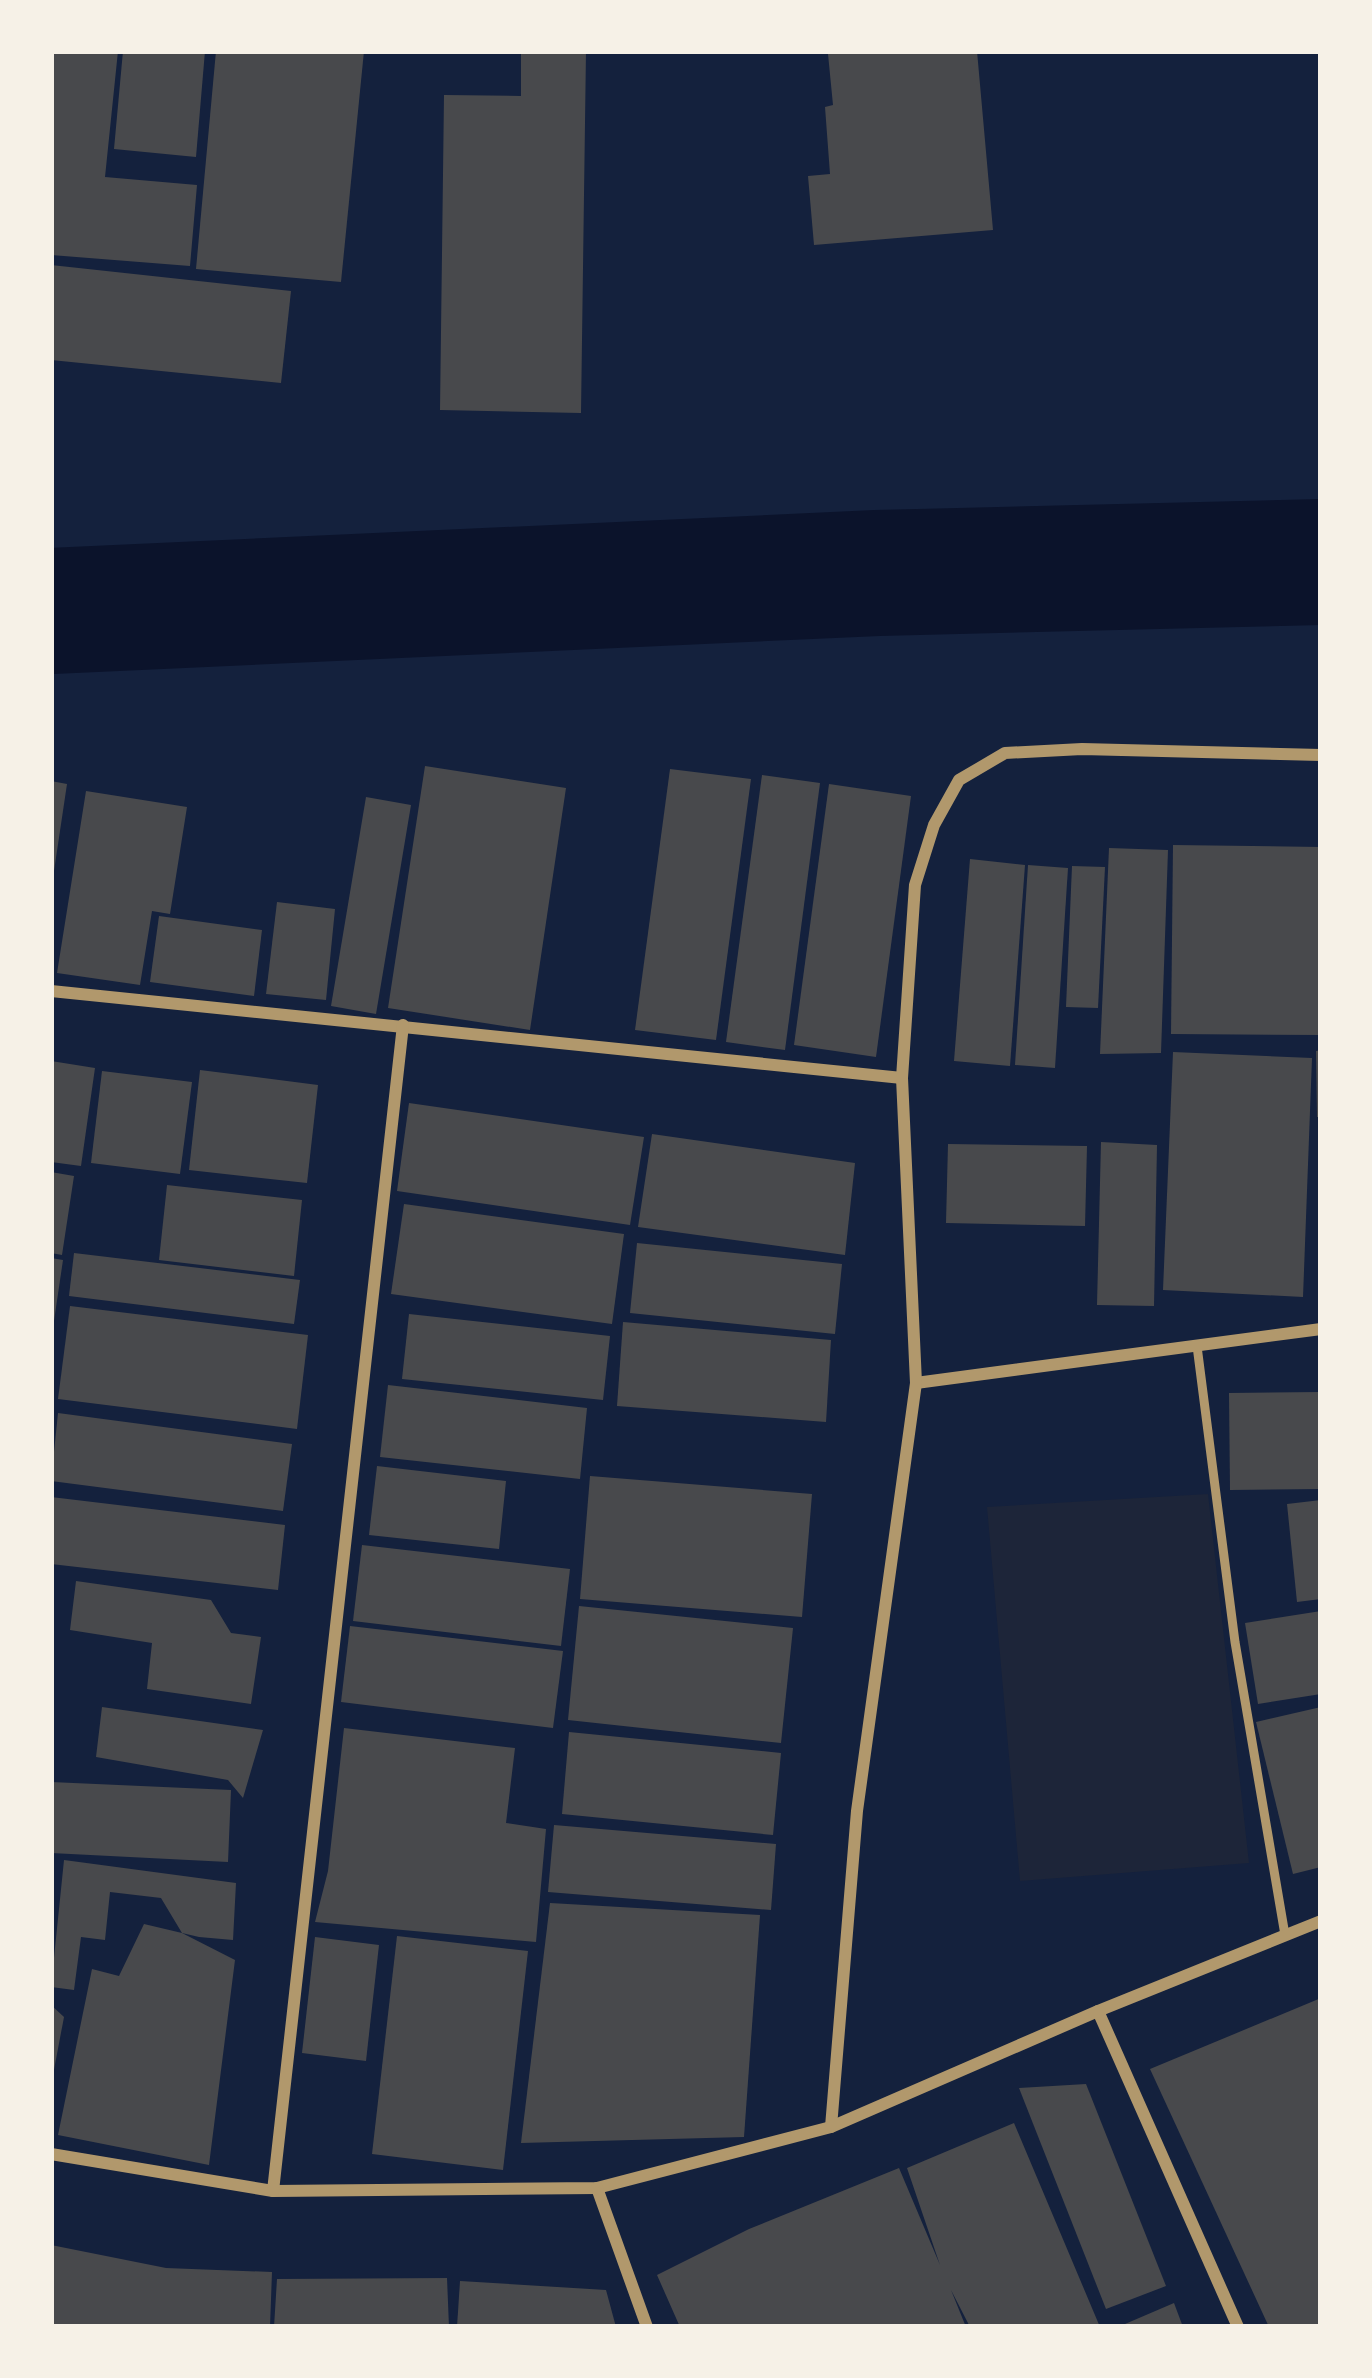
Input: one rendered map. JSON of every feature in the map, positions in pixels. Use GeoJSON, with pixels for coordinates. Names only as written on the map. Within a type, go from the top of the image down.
{"type":"FeatureCollection","features":[{"type":"Feature","properties":{"kind":"street"},"geometry":{"type":"LineString","coordinates":[[831,2127],[857,1811],[916,1383],[902,1078],[915,885],[934,825],[959,780],[1005,753],[1082,749],[1321,755]]}},
{"type":"Feature","properties":{"kind":"street"},"geometry":{"type":"LineString","coordinates":[[51,991],[902,1078]]}},
{"type":"Feature","properties":{"kind":"street"},"geometry":{"type":"LineString","coordinates":[[273,2191],[403,1025]]}},
{"type":"Feature","properties":{"kind":"street"},"geometry":{"type":"LineString","coordinates":[[916,1383],[1321,1330]]}},
{"type":"Feature","properties":{"kind":"street"},"geometry":{"type":"LineString","coordinates":[[51,2154],[273,2191],[598,2188],[831,2127],[1321,1921]]}},
{"type":"Feature","properties":{"kind":"street"},"geometry":{"type":"LineString","coordinates":[[1098,2011],[1238,2327]]}},
{"type":"Feature","properties":{"kind":"street"},"geometry":{"type":"LineString","coordinates":[[598,2188],[647,2327]]}},
{"type":"Feature","properties":{"kind":"lane"},"geometry":{"type":"LineString","coordinates":[[1197,1346],[1235,1642],[1286,1935]]}},
{"type":"Feature","properties":{"kind":"shaded area"},"geometry":{"type":"Polygon","coordinates":[[[1208,1494],[1249,1863],[1020,1881],[987,1507],[1208,1494]]]}},
{"type":"Feature","properties":{"kind":"building"},"geometry":{"type":"Polygon","coordinates":[[[51,51],[118,51],[105,177],[197,185],[190,266],[51,255],[51,51]]]}},
{"type":"Feature","properties":{"kind":"building"},"geometry":{"type":"Polygon","coordinates":[[[123,51],[205,51],[196,157],[114,149],[123,51]]]}},
{"type":"Feature","properties":{"kind":"building"},"geometry":{"type":"Polygon","coordinates":[[[216,51],[364,51],[341,282],[196,269],[216,51]]]}},
{"type":"Feature","properties":{"kind":"building"},"geometry":{"type":"Polygon","coordinates":[[[521,51],[586,51],[581,413],[440,410],[444,95],[521,96],[521,51]]]}},
{"type":"Feature","properties":{"kind":"building"},"geometry":{"type":"Polygon","coordinates":[[[977,51],[993,230],[814,245],[808,176],[830,174],[825,107],[833,105],[828,54],[977,51]]]}},
{"type":"Feature","properties":{"kind":"building"},"geometry":{"type":"Polygon","coordinates":[[[51,265],[291,291],[281,383],[51,360],[51,265]]]}},
{"type":"Feature","properties":{"kind":"building"},"geometry":{"type":"Polygon","coordinates":[[[425,766],[566,788],[530,1030],[388,1008],[425,766]]]}},
{"type":"Feature","properties":{"kind":"building"},"geometry":{"type":"Polygon","coordinates":[[[670,769],[751,779],[716,1040],[635,1030],[670,769]]]}},
{"type":"Feature","properties":{"kind":"building"},"geometry":{"type":"Polygon","coordinates":[[[762,775],[820,783],[785,1050],[726,1042],[762,775]]]}},
{"type":"Feature","properties":{"kind":"building"},"geometry":{"type":"Polygon","coordinates":[[[51,781],[67,784],[54,871],[51,870],[51,781]]]}},
{"type":"Feature","properties":{"kind":"building"},"geometry":{"type":"Polygon","coordinates":[[[829,784],[911,796],[876,1057],[794,1045],[829,784]]]}},
{"type":"Feature","properties":{"kind":"building"},"geometry":{"type":"Polygon","coordinates":[[[86,791],[187,807],[170,914],[152,911],[140,985],[57,973],[86,791]]]}},
{"type":"Feature","properties":{"kind":"building"},"geometry":{"type":"Polygon","coordinates":[[[366,797],[411,805],[376,1014],[331,1006],[366,797]]]}},
{"type":"Feature","properties":{"kind":"building"},"geometry":{"type":"Polygon","coordinates":[[[1173,845],[1321,847],[1321,1035],[1171,1034],[1173,845]]]}},
{"type":"Feature","properties":{"kind":"building"},"geometry":{"type":"Polygon","coordinates":[[[1109,848],[1168,850],[1161,1053],[1100,1054],[1109,848]]]}},
{"type":"Feature","properties":{"kind":"building"},"geometry":{"type":"Polygon","coordinates":[[[970,859],[1025,865],[1010,1066],[954,1061],[970,859]]]}},
{"type":"Feature","properties":{"kind":"building"},"geometry":{"type":"Polygon","coordinates":[[[1028,865],[1068,868],[1055,1068],[1015,1065],[1028,865]]]}},
{"type":"Feature","properties":{"kind":"building"},"geometry":{"type":"Polygon","coordinates":[[[1072,866],[1105,867],[1098,1008],[1066,1007],[1072,866]]]}},
{"type":"Feature","properties":{"kind":"building"},"geometry":{"type":"Polygon","coordinates":[[[277,902],[335,909],[326,1000],[266,994],[277,902]]]}},
{"type":"Feature","properties":{"kind":"building"},"geometry":{"type":"Polygon","coordinates":[[[159,916],[262,930],[254,996],[150,982],[159,916]]]}},
{"type":"Feature","properties":{"kind":"building"},"geometry":{"type":"Polygon","coordinates":[[[1321,1050],[1321,1117],[1317,1117],[1316,1051],[1321,1050]]]}},
{"type":"Feature","properties":{"kind":"building"},"geometry":{"type":"Polygon","coordinates":[[[1173,1052],[1312,1058],[1303,1297],[1163,1290],[1173,1052]]]}},
{"type":"Feature","properties":{"kind":"building"},"geometry":{"type":"Polygon","coordinates":[[[51,1061],[95,1068],[81,1166],[51,1162],[51,1061]]]}},
{"type":"Feature","properties":{"kind":"building"},"geometry":{"type":"Polygon","coordinates":[[[200,1070],[318,1085],[307,1183],[189,1170],[200,1070]]]}},
{"type":"Feature","properties":{"kind":"building"},"geometry":{"type":"Polygon","coordinates":[[[102,1071],[192,1082],[180,1174],[91,1163],[102,1071]]]}},
{"type":"Feature","properties":{"kind":"building"},"geometry":{"type":"Polygon","coordinates":[[[409,1103],[644,1137],[630,1225],[397,1191],[409,1103]]]}},
{"type":"Feature","properties":{"kind":"building"},"geometry":{"type":"Polygon","coordinates":[[[652,1134],[855,1163],[845,1255],[638,1227],[652,1134]]]}},
{"type":"Feature","properties":{"kind":"building"},"geometry":{"type":"Polygon","coordinates":[[[1101,1142],[1157,1145],[1154,1306],[1097,1305],[1101,1142]]]}},
{"type":"Feature","properties":{"kind":"building"},"geometry":{"type":"Polygon","coordinates":[[[948,1144],[1087,1146],[1085,1226],[946,1223],[948,1144]]]}},
{"type":"Feature","properties":{"kind":"building"},"geometry":{"type":"Polygon","coordinates":[[[51,1172],[74,1176],[62,1255],[51,1253],[51,1172]]]}},
{"type":"Feature","properties":{"kind":"building"},"geometry":{"type":"Polygon","coordinates":[[[167,1185],[302,1200],[294,1276],[159,1260],[167,1185]]]}},
{"type":"Feature","properties":{"kind":"building"},"geometry":{"type":"Polygon","coordinates":[[[404,1204],[624,1234],[612,1324],[391,1294],[404,1204]]]}},
{"type":"Feature","properties":{"kind":"building"},"geometry":{"type":"Polygon","coordinates":[[[637,1243],[842,1264],[835,1334],[630,1313],[637,1243]]]}},
{"type":"Feature","properties":{"kind":"building"},"geometry":{"type":"Polygon","coordinates":[[[74,1253],[300,1280],[294,1324],[69,1296],[74,1253]]]}},
{"type":"Feature","properties":{"kind":"building"},"geometry":{"type":"Polygon","coordinates":[[[51,1258],[63,1260],[54,1321],[51,1321],[51,1258]]]}},
{"type":"Feature","properties":{"kind":"building"},"geometry":{"type":"Polygon","coordinates":[[[70,1306],[308,1335],[297,1429],[58,1399],[70,1306]]]}},
{"type":"Feature","properties":{"kind":"building"},"geometry":{"type":"Polygon","coordinates":[[[409,1314],[610,1336],[603,1400],[402,1379],[409,1314]]]}},
{"type":"Feature","properties":{"kind":"building"},"geometry":{"type":"Polygon","coordinates":[[[623,1322],[831,1340],[826,1422],[617,1406],[623,1322]]]}},
{"type":"Feature","properties":{"kind":"building"},"geometry":{"type":"Polygon","coordinates":[[[388,1385],[587,1408],[580,1479],[380,1457],[388,1385]]]}},
{"type":"Feature","properties":{"kind":"building"},"geometry":{"type":"Polygon","coordinates":[[[1321,1392],[1321,1489],[1230,1490],[1229,1393],[1321,1392]]]}},
{"type":"Feature","properties":{"kind":"building"},"geometry":{"type":"Polygon","coordinates":[[[58,1413],[292,1444],[283,1511],[51,1481],[58,1413]]]}},
{"type":"Feature","properties":{"kind":"building"},"geometry":{"type":"Polygon","coordinates":[[[377,1466],[506,1481],[499,1549],[369,1535],[377,1466]]]}},
{"type":"Feature","properties":{"kind":"building"},"geometry":{"type":"Polygon","coordinates":[[[590,1476],[812,1494],[802,1617],[580,1599],[590,1476]]]}},
{"type":"Feature","properties":{"kind":"building"},"geometry":{"type":"Polygon","coordinates":[[[51,1497],[285,1525],[278,1590],[51,1564],[51,1497]]]}},
{"type":"Feature","properties":{"kind":"building"},"geometry":{"type":"Polygon","coordinates":[[[1321,1500],[1321,1599],[1297,1602],[1287,1504],[1321,1500]]]}},
{"type":"Feature","properties":{"kind":"building"},"geometry":{"type":"Polygon","coordinates":[[[362,1545],[570,1569],[561,1646],[353,1621],[362,1545]]]}},
{"type":"Feature","properties":{"kind":"building"},"geometry":{"type":"Polygon","coordinates":[[[76,1581],[211,1600],[231,1633],[261,1637],[251,1704],[147,1689],[152,1643],[70,1630],[76,1581]]]}},
{"type":"Feature","properties":{"kind":"building"},"geometry":{"type":"Polygon","coordinates":[[[579,1606],[793,1628],[781,1743],[568,1720],[579,1606]]]}},
{"type":"Feature","properties":{"kind":"building"},"geometry":{"type":"Polygon","coordinates":[[[1321,1611],[1321,1694],[1258,1704],[1245,1623],[1321,1611]]]}},
{"type":"Feature","properties":{"kind":"building"},"geometry":{"type":"Polygon","coordinates":[[[350,1626],[563,1651],[553,1728],[341,1702],[350,1626]]]}},
{"type":"Feature","properties":{"kind":"building"},"geometry":{"type":"Polygon","coordinates":[[[102,1707],[263,1730],[243,1798],[228,1780],[96,1757],[102,1707]]]}},
{"type":"Feature","properties":{"kind":"building"},"geometry":{"type":"Polygon","coordinates":[[[1321,1707],[1321,1867],[1293,1874],[1256,1722],[1321,1707]]]}},
{"type":"Feature","properties":{"kind":"building"},"geometry":{"type":"Polygon","coordinates":[[[344,1728],[515,1748],[506,1823],[546,1829],[536,1942],[315,1922],[328,1871],[344,1728]]]}},
{"type":"Feature","properties":{"kind":"building"},"geometry":{"type":"Polygon","coordinates":[[[569,1732],[781,1753],[773,1835],[562,1814],[569,1732]]]}},
{"type":"Feature","properties":{"kind":"building"},"geometry":{"type":"Polygon","coordinates":[[[51,1782],[231,1790],[228,1862],[51,1853],[51,1782]]]}},
{"type":"Feature","properties":{"kind":"building"},"geometry":{"type":"Polygon","coordinates":[[[554,1825],[776,1844],[771,1910],[548,1892],[554,1825]]]}},
{"type":"Feature","properties":{"kind":"building"},"geometry":{"type":"Polygon","coordinates":[[[64,1860],[236,1883],[233,1940],[182,1933],[161,1898],[110,1892],[105,1940],[81,1937],[74,1990],[51,1987],[64,1860]]]}},
{"type":"Feature","properties":{"kind":"building"},"geometry":{"type":"Polygon","coordinates":[[[550,1903],[760,1915],[744,2137],[521,2143],[550,1903]]]}},
{"type":"Feature","properties":{"kind":"building"},"geometry":{"type":"Polygon","coordinates":[[[144,1924],[182,1933],[235,1960],[209,2165],[58,2135],[92,1969],[119,1976],[144,1924]]]}},
{"type":"Feature","properties":{"kind":"building"},"geometry":{"type":"Polygon","coordinates":[[[397,1936],[528,1951],[503,2170],[372,2154],[397,1936]]]}},
{"type":"Feature","properties":{"kind":"building"},"geometry":{"type":"Polygon","coordinates":[[[315,1937],[379,1945],[366,2061],[302,2053],[315,1937]]]}},
{"type":"Feature","properties":{"kind":"building"},"geometry":{"type":"Polygon","coordinates":[[[1321,1998],[1321,2327],[1269,2327],[1150,2069],[1321,1998]]]}},
{"type":"Feature","properties":{"kind":"building"},"geometry":{"type":"Polygon","coordinates":[[[51,2005],[64,2017],[53,2075],[51,2075],[51,2005]]]}},
{"type":"Feature","properties":{"kind":"building"},"geometry":{"type":"Polygon","coordinates":[[[1086,2084],[1166,2286],[1106,2309],[1019,2088],[1086,2084]]]}},
{"type":"Feature","properties":{"kind":"building"},"geometry":{"type":"Polygon","coordinates":[[[1014,2123],[1100,2327],[970,2327],[951,2290],[966,2327],[680,2327],[657,2275],[749,2229],[899,2168],[940,2265],[907,2168],[1014,2123]]]}},
{"type":"Feature","properties":{"kind":"building"},"geometry":{"type":"Polygon","coordinates":[[[51,2245],[166,2268],[272,2272],[270,2327],[51,2327],[51,2245]]]}},
{"type":"Feature","properties":{"kind":"building"},"geometry":{"type":"Polygon","coordinates":[[[447,2278],[449,2327],[274,2327],[277,2279],[447,2278]]]}},
{"type":"Feature","properties":{"kind":"building"},"geometry":{"type":"Polygon","coordinates":[[[460,2281],[606,2290],[616,2327],[457,2327],[460,2281]]]}},
{"type":"Feature","properties":{"kind":"building"},"geometry":{"type":"Polygon","coordinates":[[[1174,2303],[1183,2327],[1118,2327],[1174,2303]]]}},
{"type":"Feature","properties":{"kind":"waterway"},"geometry":{"type":"LineString","coordinates":[[51,611],[877,573],[1321,562]]}}]}
